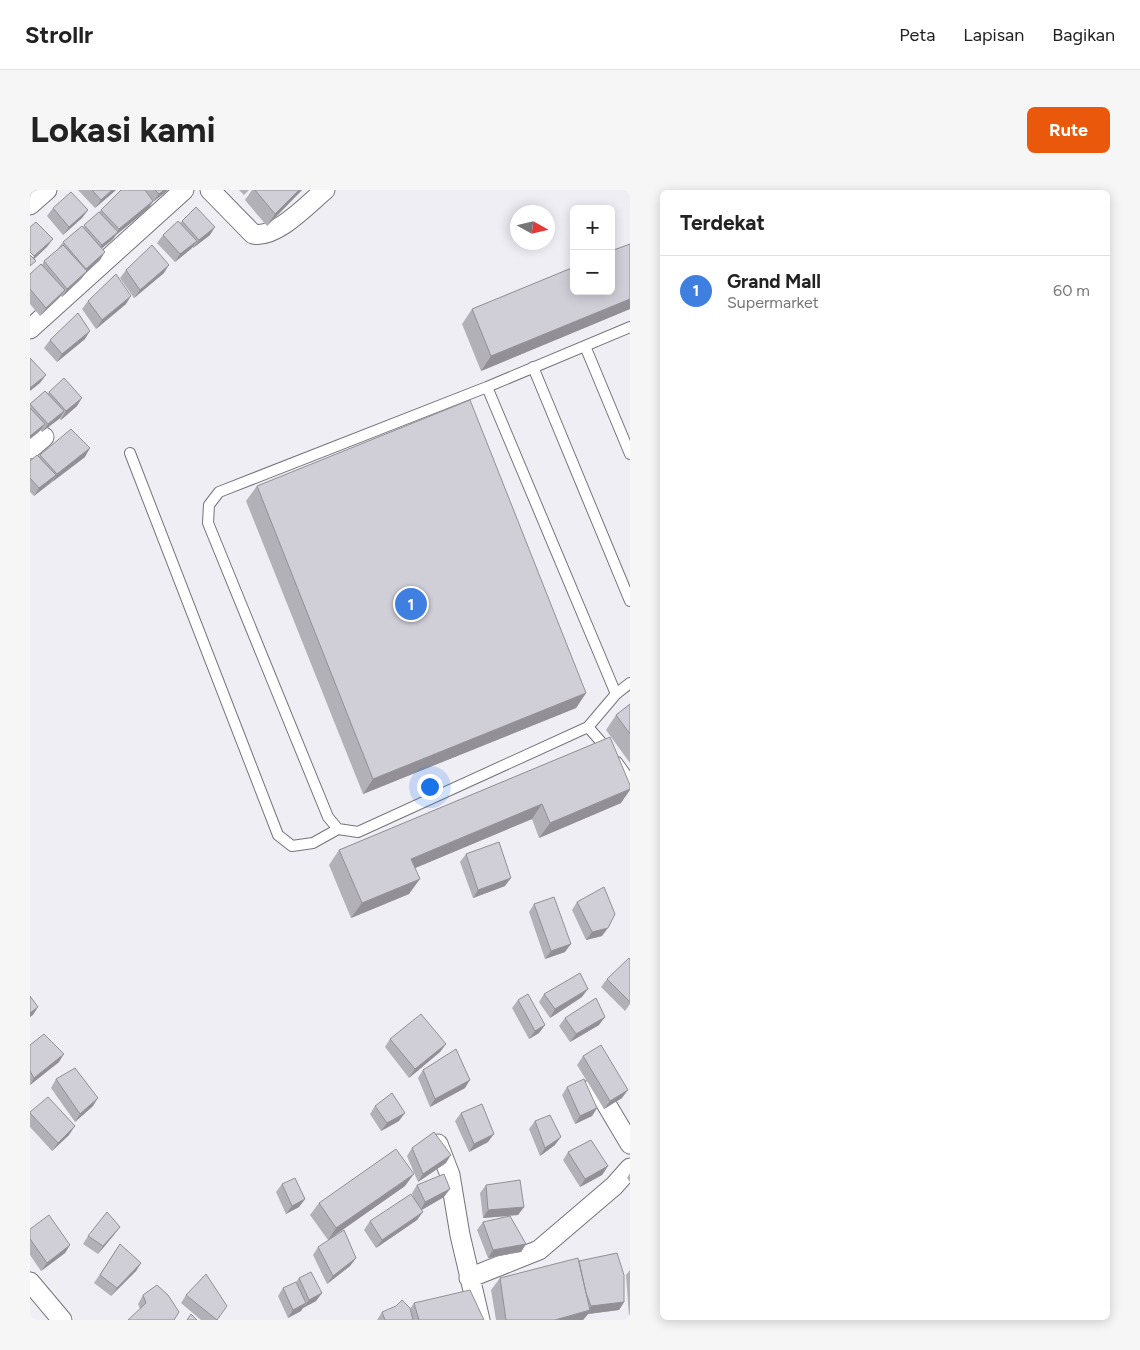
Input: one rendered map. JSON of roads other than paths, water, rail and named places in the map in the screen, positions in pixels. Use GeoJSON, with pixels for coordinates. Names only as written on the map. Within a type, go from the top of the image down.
{"type":"FeatureCollection","features":[{"type":"Feature","properties":{"kind":"street"},"geometry":{"type":"LineString","coordinates":[[30,205],[47,190]]}},
{"type":"Feature","properties":{"kind":"street"},"geometry":{"type":"LineString","coordinates":[[30,329],[184,190]]}},
{"type":"Feature","properties":{"kind":"street"},"geometry":{"type":"LineString","coordinates":[[210,190],[253,234],[266,235],[284,224],[325,190]]}},
{"type":"Feature","properties":{"kind":"street"},"geometry":{"type":"LineString","coordinates":[[30,449],[44,437]]}},
{"type":"Feature","properties":{"kind":"street"},"geometry":{"type":"LineString","coordinates":[[586,1071],[630,1144]]}},
{"type":"Feature","properties":{"kind":"street"},"geometry":{"type":"LineString","coordinates":[[438,1144],[450,1175],[469,1278],[480,1320]]}},
{"type":"Feature","properties":{"kind":"street"},"geometry":{"type":"LineString","coordinates":[[469,1278],[539,1250],[614,1186],[630,1168]]}},
{"type":"Feature","properties":{"kind":"street"},"geometry":{"type":"LineString","coordinates":[[30,1282],[62,1320]]}},
{"type":"Feature","properties":{"kind":"lane"},"geometry":{"type":"LineString","coordinates":[[338,830],[328,817],[208,523],[209,505],[219,492],[534,368],[630,327]]}},
{"type":"Feature","properties":{"kind":"lane"},"geometry":{"type":"LineString","coordinates":[[585,346],[630,454]]}},
{"type":"Feature","properties":{"kind":"lane"},"geometry":{"type":"LineString","coordinates":[[534,368],[630,602]]}},
{"type":"Feature","properties":{"kind":"lane"},"geometry":{"type":"LineString","coordinates":[[488,386],[616,694]]}},
{"type":"Feature","properties":{"kind":"lane"},"geometry":{"type":"LineString","coordinates":[[130,454],[278,835],[292,846],[313,842],[338,830],[358,832],[588,727],[616,694],[630,683]]}},
{"type":"Feature","properties":{"kind":"lane"},"geometry":{"type":"LineString","coordinates":[[588,727],[606,747],[630,780]]}},
{"type":"Feature","properties":{"kind":"place","name":"Grand Mall"},"geometry":{"type":"Point","coordinates":[411,604]}}]}
